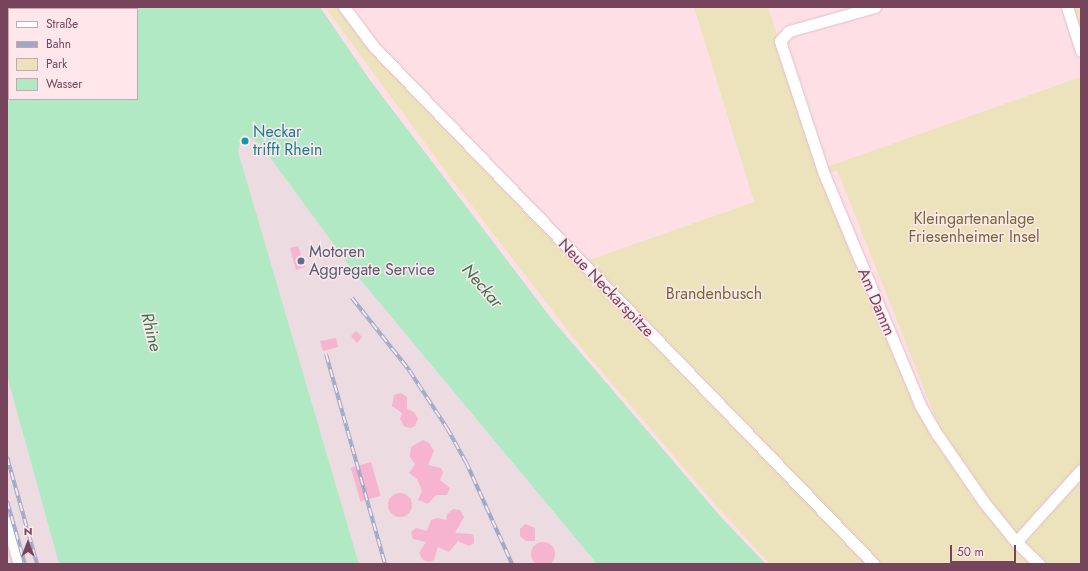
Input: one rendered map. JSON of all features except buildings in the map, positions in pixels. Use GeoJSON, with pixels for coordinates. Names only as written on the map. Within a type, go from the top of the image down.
{"type":"FeatureCollection","features":[{"type":"Feature","properties":{"kind":"street","name":"Neue Neckarspitze"},"geometry":{"type":"LineString","coordinates":[[344,7],[380,53],[874,564]]}},
{"type":"Feature","properties":{"kind":"street","name":"Am Damm"},"geometry":{"type":"LineString","coordinates":[[875,7],[789,31],[780,41],[824,174],[920,405],[936,434],[982,501],[1016,542],[1039,564]]}},
{"type":"Feature","properties":{"kind":"street"},"geometry":{"type":"LineString","coordinates":[[1067,7],[1081,51]]}},
{"type":"Feature","properties":{"kind":"street"},"geometry":{"type":"LineString","coordinates":[[1016,542],[1081,470]]}},
{"type":"Feature","properties":{"kind":"street"},"geometry":{"type":"LineString","coordinates":[[7,522],[19,564]]}},
{"type":"Feature","properties":{"kind":"shaded area"},"geometry":{"type":"Polygon","coordinates":[[[247,136],[260,144],[354,272],[597,564],[359,564],[238,151],[242,137],[247,136]]]}},
{"type":"Feature","properties":{"kind":"shaded area"},"geometry":{"type":"Polygon","coordinates":[[[7,376],[22,431],[59,564],[7,564],[7,376]]]}},
{"type":"Feature","properties":{"kind":"green space","name":"Brandenbusch"},"geometry":{"type":"Polygon","coordinates":[[[325,7],[344,7],[581,263],[754,202],[694,7],[768,7],[820,169],[847,245],[901,372],[974,492],[968,492],[1011,544],[1032,564],[770,564],[715,504],[579,345],[452,180],[325,7]]]}},
{"type":"Feature","properties":{"kind":"green space"},"geometry":{"type":"Polygon","coordinates":[[[1070,7],[1081,7],[1081,42],[1070,7]]]}},
{"type":"Feature","properties":{"kind":"green space","name":"Kleingartenanlage Friesenheimer Insel"},"geometry":{"type":"Polygon","coordinates":[[[1081,77],[1081,564],[1043,564],[984,499],[987,495],[940,429],[837,170],[826,174],[824,168],[1081,77]]]}},
{"type":"Feature","properties":{"kind":"water"},"geometry":{"type":"Polygon","coordinates":[[[7,7],[320,7],[370,80],[551,318],[721,517],[766,564],[597,564],[354,272],[260,144],[247,136],[242,137],[238,151],[359,564],[59,564],[7,376],[7,7]]]}},
{"type":"Feature","properties":{"kind":"railway"},"geometry":{"type":"LineString","coordinates":[[352,298],[409,370],[447,428],[466,462],[512,564]]}},
{"type":"Feature","properties":{"kind":"railway"},"geometry":{"type":"LineString","coordinates":[[326,354],[385,564]]}},
{"type":"Feature","properties":{"kind":"railway"},"geometry":{"type":"LineString","coordinates":[[7,457],[37,564]]}},
{"type":"Feature","properties":{"kind":"railway"},"geometry":{"type":"LineString","coordinates":[[7,501],[25,564]]}},
{"type":"Feature","properties":{"kind":"place","name":"Neckar trifft Rhein"},"geometry":{"type":"Point","coordinates":[245,141]}},
{"type":"Feature","properties":{"kind":"place","name":"Motoren Aggregate Service"},"geometry":{"type":"Point","coordinates":[301,261]}},
{"type":"Feature","properties":{"kind":"water label","name":"Neckar"},"geometry":{"type":"Point","coordinates":[482,286]}},
{"type":"Feature","properties":{"kind":"water label","name":"Rhine"},"geometry":{"type":"Point","coordinates":[151,332]}}]}
